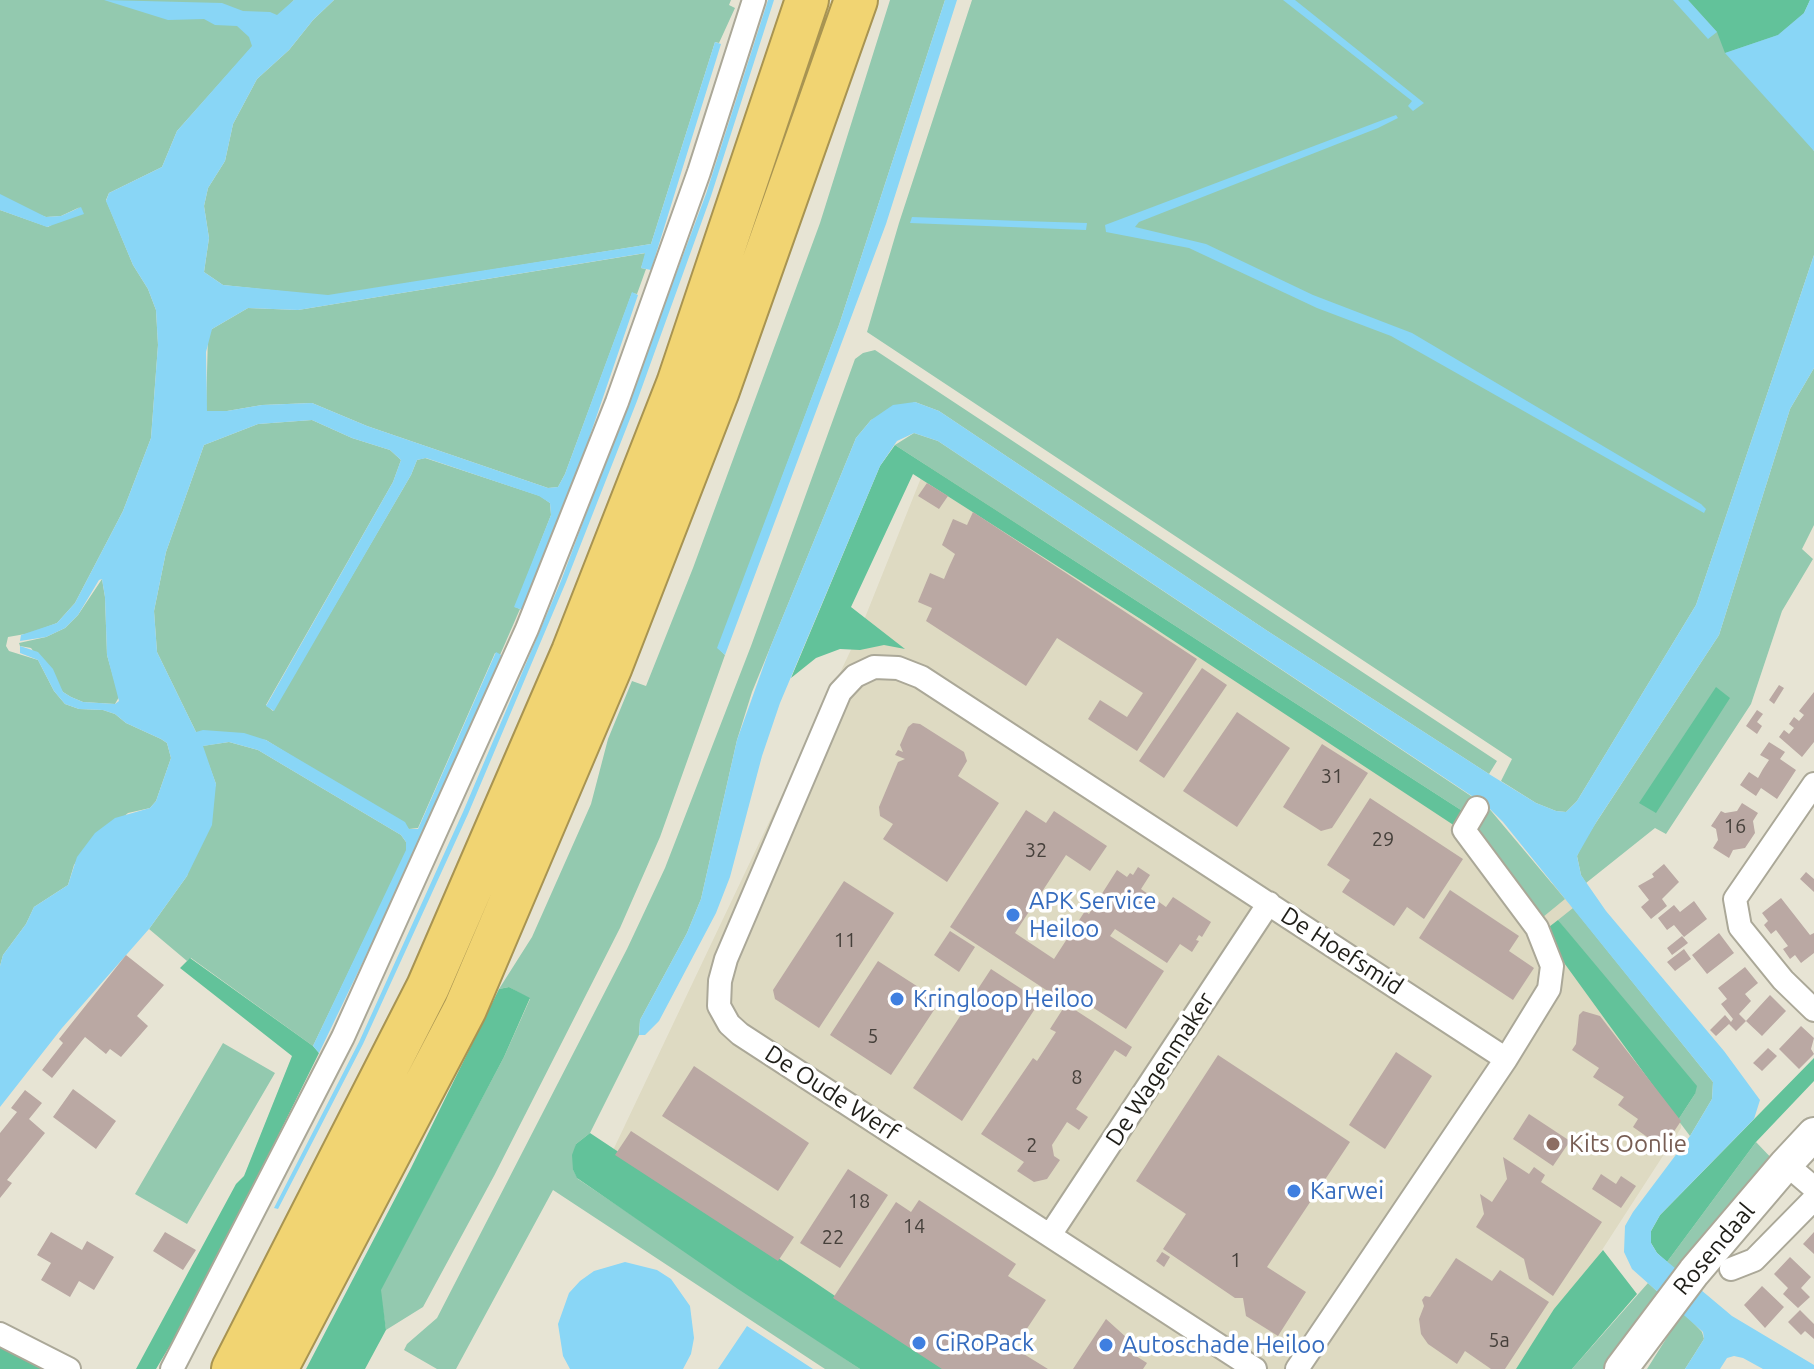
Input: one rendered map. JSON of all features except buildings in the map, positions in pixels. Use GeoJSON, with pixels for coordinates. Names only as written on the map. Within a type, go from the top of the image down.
{"type":"FeatureCollection","features":[{"type":"Feature","properties":{"kind":"highway"},"geometry":{"type":"LineString","coordinates":[[233,1369],[428,987],[573,652],[678,384],[807,0]]}},
{"type":"Feature","properties":{"kind":"highway"},"geometry":{"type":"LineString","coordinates":[[276,1369],[465,1009],[490,952],[611,666],[706,422],[856,0]]}},
{"type":"Feature","properties":{"kind":"street"},"geometry":{"type":"LineString","coordinates":[[172,1369],[343,1037],[527,629],[617,402],[699,172],[754,0]]}},
{"type":"Feature","properties":{"kind":"street","name":"De Hoefsmid"},"geometry":{"type":"LineString","coordinates":[[855,676],[874,667],[898,668],[921,677],[1506,1059]]}},
{"type":"Feature","properties":{"kind":"street","name":"De Oude Werf"},"geometry":{"type":"LineString","coordinates":[[855,676],[840,692],[726,959],[720,981],[719,1006],[729,1024],[1255,1369]]}},
{"type":"Feature","properties":{"kind":"street"},"geometry":{"type":"LineString","coordinates":[[1814,784],[1735,899],[1740,927],[1783,980],[1814,1010]]}},
{"type":"Feature","properties":{"kind":"street"},"geometry":{"type":"LineString","coordinates":[[1297,1369],[1506,1059],[1549,989],[1552,966],[1537,928],[1464,830],[1477,808]]}},
{"type":"Feature","properties":{"kind":"street","name":"De Wagenmaker"},"geometry":{"type":"LineString","coordinates":[[1050,1235],[1269,903]]}},
{"type":"Feature","properties":{"kind":"street","name":"Rosendaal"},"geometry":{"type":"LineString","coordinates":[[1621,1369],[1665,1307],[1814,1134]]}},
{"type":"Feature","properties":{"kind":"street"},"geometry":{"type":"LineString","coordinates":[[1786,1164],[1814,1188]]}},
{"type":"Feature","properties":{"kind":"street","name":"Rosendaal"},"geometry":{"type":"LineString","coordinates":[[1731,1269],[1754,1260],[1814,1199]]}},
{"type":"Feature","properties":{"kind":"street"},"geometry":{"type":"LineString","coordinates":[[0,1334],[69,1369]]}},
{"type":"Feature","properties":{"kind":"shaded area"},"geometry":{"type":"Polygon","coordinates":[[[933,448],[1098,592],[1564,891],[1687,1064],[1681,1128],[1525,1369],[928,1369],[606,1165],[858,635],[933,448]]]}},
{"type":"Feature","properties":{"kind":"green space"},"geometry":{"type":"Polygon","coordinates":[[[0,0],[294,0],[177,131],[162,167],[109,193],[106,200],[156,310],[158,345],[151,438],[123,511],[75,603],[57,623],[31,633],[8,637],[6,646],[9,651],[38,660],[54,691],[65,704],[115,714],[126,723],[167,743],[171,758],[156,801],[150,808],[128,813],[84,849],[74,865],[68,885],[34,907],[26,924],[3,955],[0,966],[0,210],[48,227],[80,207],[61,216],[46,217],[0,201],[0,0]]]}},
{"type":"Feature","properties":{"kind":"green space"},"geometry":{"type":"Polygon","coordinates":[[[334,0],[731,0],[729,5],[735,8],[719,43],[715,42],[651,244],[328,296],[223,285],[204,272],[209,238],[204,206],[208,188],[225,161],[233,124],[257,79],[289,50],[334,0]]]}},
{"type":"Feature","properties":{"kind":"green space"},"geometry":{"type":"Polygon","coordinates":[[[890,0],[945,0],[839,325],[718,648],[725,655],[660,837],[620,928],[494,1176],[423,1307],[386,1330],[380,1290],[504,1057],[530,999],[509,987],[499,989],[532,937],[591,804],[608,739],[632,681],[646,686],[693,568],[820,223],[890,0]]]}},
{"type":"Feature","properties":{"kind":"green space"},"geometry":{"type":"Polygon","coordinates":[[[972,0],[1810,0],[1804,13],[1807,140],[1814,151],[1814,255],[1696,605],[1577,801],[1566,812],[1536,803],[1501,781],[1512,759],[867,332],[972,0]]]}},
{"type":"Feature","properties":{"kind":"green space"},"geometry":{"type":"Polygon","coordinates":[[[1688,0],[1810,0],[1804,13],[1778,35],[1725,53],[1717,32],[1688,0]]]}},
{"type":"Feature","properties":{"kind":"green space"},"geometry":{"type":"Polygon","coordinates":[[[646,253],[641,268],[646,269],[637,294],[632,293],[558,487],[548,488],[367,426],[312,403],[206,411],[208,335],[212,329],[248,308],[298,310],[646,253]]]}},
{"type":"Feature","properties":{"kind":"green space"},"geometry":{"type":"Polygon","coordinates":[[[875,350],[1497,761],[1489,774],[1266,630],[939,411],[915,402],[871,420],[856,438],[752,692],[737,740],[701,899],[687,933],[640,1020],[639,1035],[590,1133],[576,1144],[573,1170],[578,1179],[860,1369],[825,1369],[553,1190],[456,1369],[437,1369],[404,1350],[437,1318],[627,949],[665,868],[751,646],[855,359],[875,350]]]}},
{"type":"Feature","properties":{"kind":"green space"},"geometry":{"type":"Polygon","coordinates":[[[1814,368],[1814,525],[1802,549],[1813,559],[1782,611],[1751,704],[1666,834],[1655,828],[1586,883],[1577,856],[1584,841],[1719,635],[1790,409],[1814,368]]]}},
{"type":"Feature","properties":{"kind":"green space"},"geometry":{"type":"Polygon","coordinates":[[[312,420],[352,438],[390,450],[401,460],[393,482],[266,705],[273,711],[417,460],[425,458],[540,496],[550,503],[551,515],[515,607],[520,609],[500,655],[495,653],[418,828],[409,829],[266,740],[196,732],[157,652],[154,611],[166,552],[204,445],[258,424],[312,420]]]}},
{"type":"Feature","properties":{"kind":"green space"},"geometry":{"type":"Polygon","coordinates":[[[914,433],[938,441],[1474,798],[1464,812],[895,445],[914,433]]]}},
{"type":"Feature","properties":{"kind":"green space"},"geometry":{"type":"Polygon","coordinates":[[[895,445],[1464,812],[1455,826],[913,474],[851,607],[905,649],[884,645],[860,650],[840,649],[816,658],[791,678],[880,466],[895,445]]]}},
{"type":"Feature","properties":{"kind":"green space"},"geometry":{"type":"Polygon","coordinates":[[[102,579],[107,655],[119,697],[115,704],[83,702],[63,692],[31,648],[19,643],[46,637],[65,628],[78,615],[102,579]]]}},
{"type":"Feature","properties":{"kind":"green space"},"geometry":{"type":"Polygon","coordinates":[[[1716,687],[1730,698],[1656,813],[1639,803],[1716,687]]]}},
{"type":"Feature","properties":{"kind":"green space"},"geometry":{"type":"Polygon","coordinates":[[[229,742],[258,750],[401,835],[406,842],[407,850],[313,1046],[191,958],[187,961],[149,929],[187,876],[216,784],[202,746],[229,742]]]}},
{"type":"Feature","properties":{"kind":"green space"},"geometry":{"type":"Polygon","coordinates":[[[1487,806],[1565,899],[1543,917],[1537,918],[1473,831],[1487,806]]]}},
{"type":"Feature","properties":{"kind":"green space"},"geometry":{"type":"Polygon","coordinates":[[[1573,908],[1713,1082],[1712,1099],[1690,1136],[1678,1120],[1695,1094],[1558,920],[1573,908]]]}},
{"type":"Feature","properties":{"kind":"green space"},"geometry":{"type":"Polygon","coordinates":[[[1558,920],[1697,1086],[1678,1120],[1562,960],[1545,930],[1558,920]]]}},
{"type":"Feature","properties":{"kind":"green space"},"geometry":{"type":"Polygon","coordinates":[[[190,958],[319,1053],[196,1302],[156,1369],[136,1369],[236,1184],[244,1176],[292,1056],[180,968],[190,958]]]}},
{"type":"Feature","properties":{"kind":"green space"},"geometry":{"type":"Polygon","coordinates":[[[509,987],[530,998],[504,1057],[381,1290],[386,1330],[365,1369],[306,1369],[411,1168],[499,989],[509,987]]]}},
{"type":"Feature","properties":{"kind":"green space"},"geometry":{"type":"Polygon","coordinates":[[[223,1043],[275,1073],[187,1224],[135,1194],[223,1043]]]}},
{"type":"Feature","properties":{"kind":"green space"},"geometry":{"type":"Polygon","coordinates":[[[1814,1058],[1814,1081],[1756,1142],[1667,1262],[1651,1243],[1651,1231],[1660,1215],[1814,1058]]]}},
{"type":"Feature","properties":{"kind":"green space"},"geometry":{"type":"Polygon","coordinates":[[[590,1133],[943,1369],[860,1369],[738,1289],[577,1178],[572,1155],[576,1144],[590,1133]]]}},
{"type":"Feature","properties":{"kind":"green space"},"geometry":{"type":"Polygon","coordinates":[[[1756,1142],[1777,1164],[1679,1273],[1667,1262],[1756,1142]]]}},
{"type":"Feature","properties":{"kind":"green space"},"geometry":{"type":"Polygon","coordinates":[[[1603,1250],[1637,1294],[1572,1369],[1516,1369],[1554,1309],[1603,1250]]]}},
{"type":"Feature","properties":{"kind":"green space"},"geometry":{"type":"Polygon","coordinates":[[[1648,1283],[1660,1294],[1607,1369],[1572,1369],[1648,1283]]]}},
{"type":"Feature","properties":{"kind":"green space"},"geometry":{"type":"Polygon","coordinates":[[[1683,1312],[1702,1332],[1704,1339],[1685,1369],[1647,1369],[1683,1312]]]}},
{"type":"Feature","properties":{"kind":"green space"},"geometry":{"type":"Polygon","coordinates":[[[0,1344],[46,1369],[0,1369],[0,1344]]]}},
{"type":"Feature","properties":{"kind":"water"},"geometry":{"type":"Polygon","coordinates":[[[104,0],[222,3],[243,11],[277,15],[294,0],[334,0],[289,50],[257,79],[233,124],[225,161],[208,188],[204,206],[209,238],[204,272],[223,285],[328,295],[651,244],[715,42],[721,44],[651,270],[641,268],[645,253],[298,310],[248,308],[212,329],[206,352],[207,411],[312,403],[367,426],[548,488],[558,487],[565,474],[632,292],[638,295],[570,494],[523,610],[514,607],[551,515],[550,503],[539,496],[426,458],[417,460],[274,711],[266,706],[393,482],[401,460],[390,450],[352,438],[312,420],[258,424],[204,445],[166,552],[154,611],[157,652],[196,732],[244,733],[266,740],[405,822],[409,829],[418,829],[496,652],[503,656],[422,839],[319,1053],[313,1046],[406,850],[406,842],[401,835],[258,750],[229,742],[203,746],[216,784],[212,825],[187,876],[149,929],[62,1028],[0,1107],[0,966],[3,955],[26,924],[34,907],[68,885],[77,857],[95,833],[115,818],[150,808],[156,801],[171,758],[167,743],[126,723],[115,714],[65,704],[54,691],[38,660],[20,653],[20,646],[38,652],[53,669],[63,692],[71,697],[83,702],[115,704],[119,701],[107,655],[102,579],[78,615],[65,628],[46,637],[20,641],[21,635],[57,623],[75,603],[123,511],[151,438],[158,345],[156,310],[106,201],[109,193],[162,167],[177,131],[252,46],[249,37],[237,26],[215,25],[204,19],[168,20],[104,0]]]}},
{"type":"Feature","properties":{"kind":"water"},"geometry":{"type":"Polygon","coordinates":[[[768,0],[774,0],[711,196],[637,401],[566,582],[468,814],[363,1044],[278,1209],[274,1208],[359,1042],[463,812],[561,581],[706,194],[768,0]]]}},
{"type":"Feature","properties":{"kind":"water"},"geometry":{"type":"Polygon","coordinates":[[[945,0],[957,0],[886,224],[725,655],[717,648],[839,325],[945,0]]]}},
{"type":"Feature","properties":{"kind":"water"},"geometry":{"type":"Polygon","coordinates":[[[1283,0],[1295,0],[1424,103],[1413,111],[1408,106],[1412,101],[1283,0]]]}},
{"type":"Feature","properties":{"kind":"water"},"geometry":{"type":"Polygon","coordinates":[[[1673,0],[1688,0],[1717,32],[1708,39],[1673,0]]]}},
{"type":"Feature","properties":{"kind":"water"},"geometry":{"type":"Polygon","coordinates":[[[1810,0],[1814,0],[1814,151],[1725,53],[1778,35],[1804,13],[1810,0]]]}},
{"type":"Feature","properties":{"kind":"water"},"geometry":{"type":"Polygon","coordinates":[[[1396,115],[1398,118],[1378,128],[1139,222],[1135,227],[1206,244],[1313,295],[1412,333],[1701,504],[1706,509],[1704,513],[1391,336],[1317,308],[1189,248],[1106,232],[1105,225],[1396,115]]]}},
{"type":"Feature","properties":{"kind":"water"},"geometry":{"type":"Polygon","coordinates":[[[0,194],[46,217],[61,216],[81,207],[84,214],[47,227],[0,210],[0,194]]]}},
{"type":"Feature","properties":{"kind":"water"},"geometry":{"type":"Polygon","coordinates":[[[912,217],[1087,223],[1086,230],[910,223],[912,217]]]}},
{"type":"Feature","properties":{"kind":"water"},"geometry":{"type":"Polygon","coordinates":[[[1814,255],[1814,368],[1790,409],[1719,635],[1577,856],[1581,875],[1606,911],[1724,1051],[1760,1100],[1754,1119],[1660,1215],[1651,1231],[1651,1243],[1657,1253],[1732,1316],[1814,1365],[1814,1369],[1763,1369],[1734,1356],[1727,1358],[1720,1369],[1685,1369],[1704,1339],[1703,1332],[1632,1269],[1624,1252],[1625,1226],[1690,1136],[1712,1099],[1713,1082],[1503,822],[1487,806],[938,441],[914,433],[897,441],[880,466],[780,703],[762,756],[730,877],[716,913],[659,1021],[645,1035],[639,1035],[640,1020],[687,933],[701,899],[737,740],[770,648],[856,438],[871,420],[893,405],[915,402],[939,411],[1266,630],[1489,774],[1536,803],[1566,812],[1577,801],[1696,605],[1814,255]]]}},
{"type":"Feature","properties":{"kind":"water"},"geometry":{"type":"Polygon","coordinates":[[[625,1262],[657,1270],[671,1279],[690,1306],[694,1338],[691,1354],[683,1369],[570,1369],[563,1356],[558,1324],[569,1293],[594,1271],[625,1262]]]}},
{"type":"Feature","properties":{"kind":"water"},"geometry":{"type":"Polygon","coordinates":[[[747,1326],[813,1369],[718,1369],[747,1326]]]}},
{"type":"Feature","properties":{"kind":"place","name":"APK Service Heiloo"},"geometry":{"type":"Point","coordinates":[1013,915]}},
{"type":"Feature","properties":{"kind":"place","name":"Kringloop Heiloo"},"geometry":{"type":"Point","coordinates":[897,999]}},
{"type":"Feature","properties":{"kind":"place","name":"Kits Oonlie"},"geometry":{"type":"Point","coordinates":[1553,1144]}},
{"type":"Feature","properties":{"kind":"place","name":"Karwei"},"geometry":{"type":"Point","coordinates":[1294,1191]}},
{"type":"Feature","properties":{"kind":"place","name":"CiRoPack"},"geometry":{"type":"Point","coordinates":[919,1343]}},
{"type":"Feature","properties":{"kind":"place","name":"Autoschade Heiloo"},"geometry":{"type":"Point","coordinates":[1106,1345]}}]}
